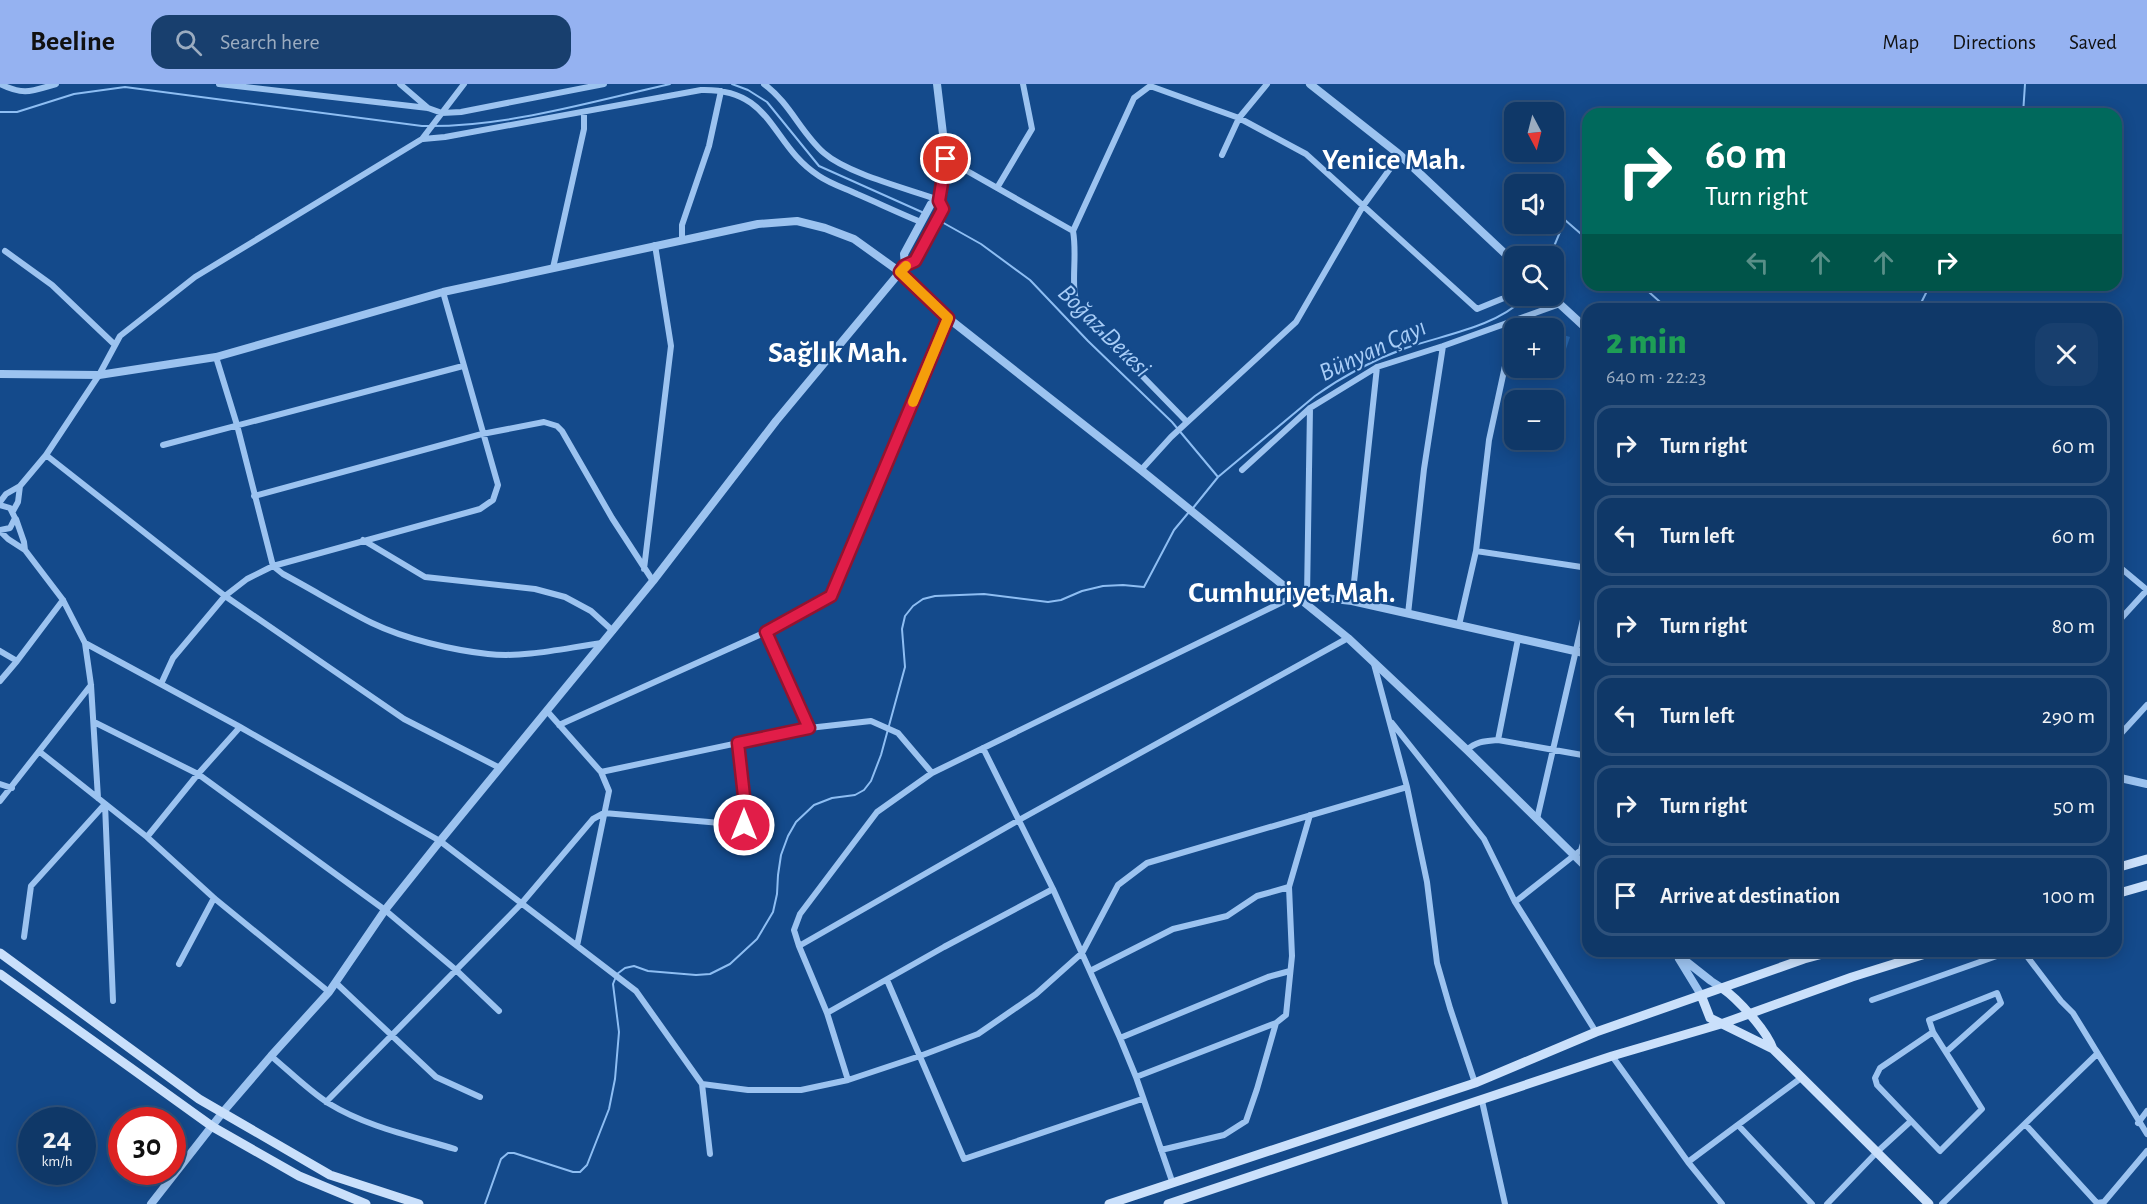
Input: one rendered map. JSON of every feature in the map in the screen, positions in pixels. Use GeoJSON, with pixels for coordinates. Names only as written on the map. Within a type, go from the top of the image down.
{"type":"FeatureCollection","features":[{"type":"Feature","properties":{"kind":"main road"},"geometry":{"type":"LineString","coordinates":[[2122,866],[2147,859]]}},
{"type":"Feature","properties":{"kind":"main road"},"geometry":{"type":"LineString","coordinates":[[2122,892],[2147,885]]}},
{"type":"Feature","properties":{"kind":"main road"},"geometry":{"type":"LineString","coordinates":[[0,953],[199,1099],[330,1175],[419,1204]]}},
{"type":"Feature","properties":{"kind":"main road"},"geometry":{"type":"LineString","coordinates":[[1109,1204],[1475,1083],[1596,1032],[1722,988],[1797,957]]}},
{"type":"Feature","properties":{"kind":"main road"},"geometry":{"type":"LineString","coordinates":[[1168,1204],[1612,1056],[1721,1024],[1852,977],[1916,957]]}},
{"type":"Feature","properties":{"kind":"main road"},"geometry":{"type":"LineString","coordinates":[[0,974],[213,1127],[298,1176],[366,1204]]}},
{"type":"Feature","properties":{"kind":"main road"},"geometry":{"type":"LineString","coordinates":[[1722,988],[1733,995],[1769,1038],[1773,1049],[1929,1204]]}},
{"type":"Feature","properties":{"kind":"main road"},"geometry":{"type":"LineString","coordinates":[[1701,995],[1710,1018],[1773,1049]]}},
{"type":"Feature","properties":{"kind":"street"},"geometry":{"type":"LineString","coordinates":[[0,84],[16,92],[56,84]]}},
{"type":"Feature","properties":{"kind":"street"},"geometry":{"type":"LineString","coordinates":[[219,84],[428,108],[442,113],[461,112],[604,84]]}},
{"type":"Feature","properties":{"kind":"street"},"geometry":{"type":"LineString","coordinates":[[400,84],[428,108]]}},
{"type":"Feature","properties":{"kind":"street"},"geometry":{"type":"LineString","coordinates":[[25,550],[14,514],[7,506],[0,504],[6,494],[20,486],[46,455],[99,375],[120,336],[195,277],[422,139],[464,84]]}},
{"type":"Feature","properties":{"kind":"street"},"geometry":{"type":"LineString","coordinates":[[764,84],[786,104],[819,148],[830,158],[851,169],[938,204]]}},
{"type":"Feature","properties":{"kind":"street"},"geometry":{"type":"LineString","coordinates":[[151,1204],[223,1112],[329,992],[385,910],[613,631],[776,422],[902,269],[915,261],[934,225],[946,159],[938,84]]}},
{"type":"Feature","properties":{"kind":"street"},"geometry":{"type":"LineString","coordinates":[[997,188],[1032,129],[1023,84]]}},
{"type":"Feature","properties":{"kind":"street"},"geometry":{"type":"LineString","coordinates":[[1222,155],[1239,118],[1268,84]]}},
{"type":"Feature","properties":{"kind":"street"},"geometry":{"type":"LineString","coordinates":[[1310,84],[1400,154],[1504,253]]}},
{"type":"Feature","properties":{"kind":"street"},"geometry":{"type":"LineString","coordinates":[[1186,423],[1079,311],[1073,285],[1074,231],[1134,98],[1152,85],[1239,118],[1306,154],[1477,309],[1504,298]]}},
{"type":"Feature","properties":{"kind":"street"},"geometry":{"type":"LineString","coordinates":[[422,139],[445,138],[701,90],[721,91],[743,97],[756,105],[800,160],[820,177],[922,220]]}},
{"type":"Feature","properties":{"kind":"street"},"geometry":{"type":"LineString","coordinates":[[682,240],[682,225],[709,146],[721,91]]}},
{"type":"Feature","properties":{"kind":"street"},"geometry":{"type":"LineString","coordinates":[[553,268],[584,129],[584,113]]}},
{"type":"Feature","properties":{"kind":"street"},"geometry":{"type":"LineString","coordinates":[[1141,470],[1171,437],[1296,322],[1363,206],[1400,154]]}},
{"type":"Feature","properties":{"kind":"street"},"geometry":{"type":"LineString","coordinates":[[946,159],[1074,231]]}},
{"type":"Feature","properties":{"kind":"street"},"geometry":{"type":"LineString","coordinates":[[902,269],[904,254],[922,220],[938,204]]}},
{"type":"Feature","properties":{"kind":"street"},"geometry":{"type":"LineString","coordinates":[[0,374],[99,375],[216,357],[443,292],[655,245],[758,224],[796,221],[825,228],[854,239],[902,269],[948,318],[1297,595],[1373,660],[1582,863]]}},
{"type":"Feature","properties":{"kind":"street"},"geometry":{"type":"LineString","coordinates":[[644,569],[671,346],[655,245]]}},
{"type":"Feature","properties":{"kind":"street"},"geometry":{"type":"LineString","coordinates":[[4,251],[52,285],[115,345]]}},
{"type":"Feature","properties":{"kind":"street"},"geometry":{"type":"LineString","coordinates":[[161,684],[173,658],[225,596],[246,579],[273,566],[488,506],[493,500],[498,485],[443,292]]}},
{"type":"Feature","properties":{"kind":"street"},"geometry":{"type":"LineString","coordinates":[[1521,318],[1554,306]]}},
{"type":"Feature","properties":{"kind":"street"},"geometry":{"type":"LineString","coordinates":[[1562,306],[1582,324]]}},
{"type":"Feature","properties":{"kind":"street"},"geometry":{"type":"LineString","coordinates":[[559,725],[766,632],[831,596],[948,318]]}},
{"type":"Feature","properties":{"kind":"street"},"geometry":{"type":"LineString","coordinates":[[1242,470],[1310,408],[1377,367],[1504,324]]}},
{"type":"Feature","properties":{"kind":"street"},"geometry":{"type":"LineString","coordinates":[[1408,614],[1424,469],[1443,346]]}},
{"type":"Feature","properties":{"kind":"street"},"geometry":{"type":"LineString","coordinates":[[216,357],[237,425],[273,566],[283,574],[374,624],[453,648],[489,654],[603,643]]}},
{"type":"Feature","properties":{"kind":"street"},"geometry":{"type":"LineString","coordinates":[[163,445],[464,366]]}},
{"type":"Feature","properties":{"kind":"street"},"geometry":{"type":"LineString","coordinates":[[1352,601],[1377,367]]}},
{"type":"Feature","properties":{"kind":"street"},"geometry":{"type":"LineString","coordinates":[[1459,625],[1476,551],[1489,440],[1504,371]]}},
{"type":"Feature","properties":{"kind":"street"},"geometry":{"type":"LineString","coordinates":[[1307,596],[1310,408]]}},
{"type":"Feature","properties":{"kind":"street"},"geometry":{"type":"LineString","coordinates":[[254,496],[482,434],[544,422],[557,426],[653,581]]}},
{"type":"Feature","properties":{"kind":"street"},"geometry":{"type":"LineString","coordinates":[[46,455],[225,596],[404,719],[500,768]]}},
{"type":"Feature","properties":{"kind":"street"},"geometry":{"type":"LineString","coordinates":[[0,530],[10,528],[20,486]]}},
{"type":"Feature","properties":{"kind":"street"},"geometry":{"type":"LineString","coordinates":[[0,530],[8,539],[25,550],[63,600],[85,643],[91,685],[98,798]]}},
{"type":"Feature","properties":{"kind":"street"},"geometry":{"type":"LineString","coordinates":[[363,540],[425,577],[535,589],[565,597],[591,611],[613,631]]}},
{"type":"Feature","properties":{"kind":"street"},"geometry":{"type":"LineString","coordinates":[[1476,551],[1582,567]]}},
{"type":"Feature","properties":{"kind":"street"},"geometry":{"type":"LineString","coordinates":[[2122,569],[2147,590],[2122,617]]}},
{"type":"Feature","properties":{"kind":"street"},"geometry":{"type":"LineString","coordinates":[[848,1080],[827,1013],[799,946],[795,930],[800,914],[877,812],[932,773],[1297,595],[1352,601],[1582,652]]}},
{"type":"Feature","properties":{"kind":"street"},"geometry":{"type":"LineString","coordinates":[[0,681],[63,600]]}},
{"type":"Feature","properties":{"kind":"street"},"geometry":{"type":"LineString","coordinates":[[1537,819],[1582,624]]}},
{"type":"Feature","properties":{"kind":"street"},"geometry":{"type":"LineString","coordinates":[[766,632],[809,728]]}},
{"type":"Feature","properties":{"kind":"street"},"geometry":{"type":"LineString","coordinates":[[799,946],[1019,820],[1348,638]]}},
{"type":"Feature","properties":{"kind":"street"},"geometry":{"type":"LineString","coordinates":[[1498,740],[1518,639]]}},
{"type":"Feature","properties":{"kind":"street"},"geometry":{"type":"LineString","coordinates":[[85,643],[240,727],[440,841],[636,991],[702,1084],[710,1154]]}},
{"type":"Feature","properties":{"kind":"street"},"geometry":{"type":"LineString","coordinates":[[0,651],[17,661]]}},
{"type":"Feature","properties":{"kind":"street"},"geometry":{"type":"LineString","coordinates":[[1373,660],[1407,787],[1427,882],[1437,963],[1449,1008],[1475,1083]]}},
{"type":"Feature","properties":{"kind":"street"},"geometry":{"type":"LineString","coordinates":[[0,801],[40,753],[91,685]]}},
{"type":"Feature","properties":{"kind":"street"},"geometry":{"type":"LineString","coordinates":[[2122,732],[2147,705]]}},
{"type":"Feature","properties":{"kind":"street"},"geometry":{"type":"LineString","coordinates":[[547,711],[601,772],[609,791],[577,946]]}},
{"type":"Feature","properties":{"kind":"street"},"geometry":{"type":"LineString","coordinates":[[1390,720],[1484,839],[1515,902],[1596,1032]]}},
{"type":"Feature","properties":{"kind":"street"},"geometry":{"type":"LineString","coordinates":[[601,772],[809,728],[872,721],[898,733],[932,773]]}},
{"type":"Feature","properties":{"kind":"street"},"geometry":{"type":"LineString","coordinates":[[94,722],[198,774],[385,910],[456,970],[499,1011]]}},
{"type":"Feature","properties":{"kind":"street"},"geometry":{"type":"LineString","coordinates":[[147,837],[240,727]]}},
{"type":"Feature","properties":{"kind":"street"},"geometry":{"type":"LineString","coordinates":[[1467,750],[1472,745],[1484,741],[1498,740],[1582,755]]}},
{"type":"Feature","properties":{"kind":"street"},"geometry":{"type":"LineString","coordinates":[[326,1102],[521,904],[593,819],[604,813],[744,825],[745,805],[738,743]]}},
{"type":"Feature","properties":{"kind":"street"},"geometry":{"type":"LineString","coordinates":[[983,748],[1053,889],[1120,1038],[1173,1184]]}},
{"type":"Feature","properties":{"kind":"street"},"geometry":{"type":"LineString","coordinates":[[40,753],[147,837],[214,898],[329,992]]}},
{"type":"Feature","properties":{"kind":"street"},"geometry":{"type":"LineString","coordinates":[[2122,778],[2147,784]]}},
{"type":"Feature","properties":{"kind":"street"},"geometry":{"type":"LineString","coordinates":[[0,784],[12,788]]}},
{"type":"Feature","properties":{"kind":"street"},"geometry":{"type":"LineString","coordinates":[[702,1084],[748,1090],[801,1090],[848,1080],[978,1034],[1036,994],[1082,953],[1118,885],[1147,863],[1407,787]]}},
{"type":"Feature","properties":{"kind":"street"},"geometry":{"type":"LineString","coordinates":[[24,937],[32,886],[105,804]]}},
{"type":"Feature","properties":{"kind":"street"},"geometry":{"type":"LineString","coordinates":[[105,804],[113,1001]]}},
{"type":"Feature","properties":{"kind":"street"},"geometry":{"type":"LineString","coordinates":[[1136,1077],[1276,1023],[1286,1015],[1292,956],[1289,887],[1310,815]]}},
{"type":"Feature","properties":{"kind":"street"},"geometry":{"type":"LineString","coordinates":[[1515,902],[1575,856],[1582,847]]}},
{"type":"Feature","properties":{"kind":"street"},"geometry":{"type":"LineString","coordinates":[[1090,971],[1173,929],[1227,916],[1257,896],[1289,887]]}},
{"type":"Feature","properties":{"kind":"street"},"geometry":{"type":"LineString","coordinates":[[827,1013],[1053,889]]}},
{"type":"Feature","properties":{"kind":"street"},"geometry":{"type":"LineString","coordinates":[[179,964],[214,898]]}},
{"type":"Feature","properties":{"kind":"street"},"geometry":{"type":"LineString","coordinates":[[1677,957],[1701,995]]}},
{"type":"Feature","properties":{"kind":"street"},"geometry":{"type":"LineString","coordinates":[[1680,957],[1722,988]]}},
{"type":"Feature","properties":{"kind":"street"},"geometry":{"type":"LineString","coordinates":[[1872,1000],[1994,957]]}},
{"type":"Feature","properties":{"kind":"street"},"geometry":{"type":"LineString","coordinates":[[2028,957],[2073,1013],[2138,1123],[2147,1134]]}},
{"type":"Feature","properties":{"kind":"street"},"geometry":{"type":"LineString","coordinates":[[1120,1038],[1268,977],[1290,971]]}},
{"type":"Feature","properties":{"kind":"street"},"geometry":{"type":"LineString","coordinates":[[887,980],[964,1159],[1142,1099]]}},
{"type":"Feature","properties":{"kind":"street"},"geometry":{"type":"LineString","coordinates":[[336,983],[436,1077],[480,1097]]}},
{"type":"Feature","properties":{"kind":"street"},"geometry":{"type":"LineString","coordinates":[[1933,1032],[1880,1068],[1875,1074],[1877,1085],[1940,1151],[1982,1108],[1933,1032],[1929,1020],[1997,993],[2001,1003],[1946,1052]]}},
{"type":"Feature","properties":{"kind":"street"},"geometry":{"type":"LineString","coordinates":[[1161,1150],[1224,1135],[1246,1121],[1276,1023]]}},
{"type":"Feature","properties":{"kind":"street"},"geometry":{"type":"LineString","coordinates":[[1942,1204],[2097,1054]]}},
{"type":"Feature","properties":{"kind":"street"},"geometry":{"type":"LineString","coordinates":[[271,1056],[326,1102],[371,1124],[455,1149]]}},
{"type":"Feature","properties":{"kind":"street"},"geometry":{"type":"LineString","coordinates":[[1612,1056],[1688,1162],[1722,1204]]}},
{"type":"Feature","properties":{"kind":"street"},"geometry":{"type":"LineString","coordinates":[[1688,1162],[1801,1078]]}},
{"type":"Feature","properties":{"kind":"street"},"geometry":{"type":"LineString","coordinates":[[1482,1101],[1505,1204]]}},
{"type":"Feature","properties":{"kind":"street"},"geometry":{"type":"LineString","coordinates":[[2138,1123],[2147,1111]]}},
{"type":"Feature","properties":{"kind":"street"},"geometry":{"type":"LineString","coordinates":[[1827,1204],[1877,1152],[1911,1121]]}},
{"type":"Feature","properties":{"kind":"street"},"geometry":{"type":"LineString","coordinates":[[2025,1124],[2097,1203],[2103,1202],[2147,1150]]}},
{"type":"Feature","properties":{"kind":"street"},"geometry":{"type":"LineString","coordinates":[[1738,1125],[1812,1204]]}},
{"type":"Feature","properties":{"kind":"shaded area"},"geometry":{"type":"Polygon","coordinates":[[[1564,335],[1570,337],[1564,355],[1564,335]]]}},
{"type":"Feature","properties":{"kind":"waterway","name":"Boğaz Deresi"},"geometry":{"type":"LineString","coordinates":[[0,112],[17,112],[74,94],[125,87],[422,126],[453,126],[515,118],[670,84]]}},
{"type":"Feature","properties":{"kind":"waterway","name":"Boğaz Deresi"},"geometry":{"type":"LineString","coordinates":[[732,84],[748,90],[767,102],[819,166],[924,213]]}},
{"type":"Feature","properties":{"kind":"waterway","name":"Bünyan Çayı"},"geometry":{"type":"LineString","coordinates":[[2023,108],[2025,84]]}},
{"type":"Feature","properties":{"kind":"waterway","name":"Bünyan Çayı"},"geometry":{"type":"LineString","coordinates":[[1554,246],[1565,220],[1582,235]]}},
{"type":"Feature","properties":{"kind":"waterway","name":"Boğaz Deresi"},"geometry":{"type":"LineString","coordinates":[[940,221],[981,244],[1030,280],[1088,341],[1172,422],[1218,477]]}},
{"type":"Feature","properties":{"kind":"waterway","name":"Bünyan Çayı"},"geometry":{"type":"LineString","coordinates":[[1648,291],[1661,303]]}},
{"type":"Feature","properties":{"kind":"waterway","name":"Bünyan Çayı"},"geometry":{"type":"LineString","coordinates":[[1921,303],[1927,291]]}},
{"type":"Feature","properties":{"kind":"waterway","name":"Bünyan Çayı"},"geometry":{"type":"LineString","coordinates":[[1193,508],[1218,477],[1315,396],[1336,382],[1370,363],[1406,348],[1469,329],[1499,316],[1515,306]]}},
{"type":"Feature","properties":{"kind":"waterway"},"geometry":{"type":"LineString","coordinates":[[485,1204],[501,1159],[508,1153],[573,1172],[580,1172],[587,1165],[609,1109],[615,1079],[619,1032],[613,984],[617,974],[625,968],[634,966],[648,971],[710,974],[730,964],[757,939],[773,912],[781,855],[796,822],[814,805],[832,798],[855,795],[864,790],[871,781],[881,755],[905,667],[902,629],[905,616],[913,606],[923,599],[935,596],[984,594],[1048,602],[1103,586],[1144,587],[1174,530],[1189,512]]}},
{"type":"Feature","properties":{"kind":"slow traffic"},"geometry":{"type":"LineString","coordinates":[[906,266],[900,272],[948,318],[913,402]]}},
{"type":"Feature","properties":{"kind":"district","name":"Yenice Mah."},"geometry":{"type":"Point","coordinates":[1394,159]}},
{"type":"Feature","properties":{"kind":"district","name":"Sağlık Mah."},"geometry":{"type":"Point","coordinates":[838,352]}},
{"type":"Feature","properties":{"kind":"district","name":"Cumhuriyet Mah."},"geometry":{"type":"Point","coordinates":[1292,592]}},
{"type":"Feature","properties":{"kind":"route"},"geometry":{"type":"LineString","coordinates":[[744,825],[745,805],[738,743],[809,728],[766,632],[831,596],[948,318],[900,272],[904,266],[915,261],[943,209],[939,201],[946,159]]}}]}
